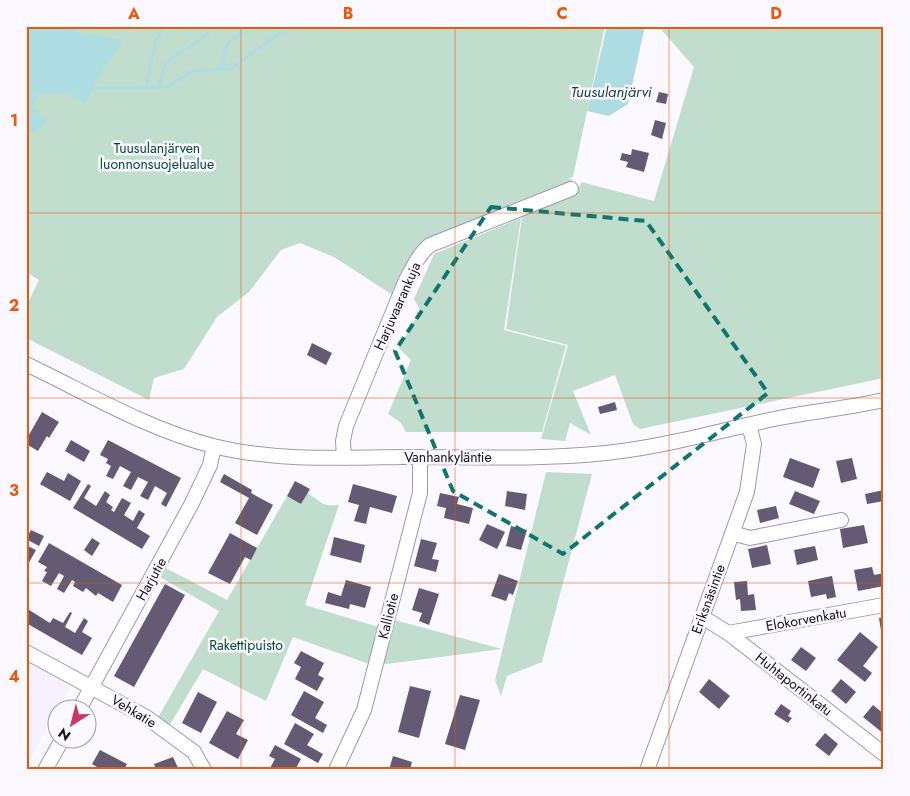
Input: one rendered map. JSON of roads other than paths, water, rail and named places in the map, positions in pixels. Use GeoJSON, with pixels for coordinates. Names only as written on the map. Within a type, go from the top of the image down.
{"type":"FeatureCollection","features":[{"type":"Feature","properties":{"kind":"street","name":"Harjuvaarankuja"},"geometry":{"type":"LineString","coordinates":[[344,458],[343,441],[346,426],[406,280],[414,264],[425,250],[430,245],[571,189]]}},
{"type":"Feature","properties":{"kind":"street","name":"Vanhankyläntie"},"geometry":{"type":"LineString","coordinates":[[26,364],[141,420],[182,436],[214,446],[289,457],[498,457],[604,453],[644,448],[749,425],[884,400]]}},
{"type":"Feature","properties":{"kind":"street","name":"Eriksnäsintie"},"geometry":{"type":"LineString","coordinates":[[647,770],[747,492],[753,462],[754,444],[749,425]]}},
{"type":"Feature","properties":{"kind":"street","name":"Harjutie"},"geometry":{"type":"LineString","coordinates":[[86,698],[192,502],[210,465],[214,446]]}},
{"type":"Feature","properties":{"kind":"street","name":"Kalliotie"},"geometry":{"type":"LineString","coordinates":[[336,770],[364,710],[420,493],[420,457]]}},
{"type":"Feature","properties":{"kind":"street"},"geometry":{"type":"LineString","coordinates":[[732,533],[750,538],[841,520]]}},
{"type":"Feature","properties":{"kind":"street","name":"Elokorvenkatu"},"geometry":{"type":"LineString","coordinates":[[728,634],[884,605]]}},
{"type":"Feature","properties":{"kind":"street","name":"Huhtaportinkatu"},"geometry":{"type":"LineString","coordinates":[[701,618],[728,634],[884,754]]}},
{"type":"Feature","properties":{"kind":"street","name":"Vehkatie"},"geometry":{"type":"LineString","coordinates":[[26,652],[146,717],[194,752],[204,770]]}},
{"type":"Feature","properties":{"kind":"street"},"geometry":{"type":"LineString","coordinates":[[45,770],[57,748]]}},
{"type":"Feature","properties":{"kind":"water"},"geometry":{"type":"Polygon","coordinates":[[[26,26],[71,26],[78,33],[124,40],[100,73],[85,106],[71,92],[38,94],[33,108],[47,121],[32,134],[26,131],[26,26]]]}},
{"type":"Feature","properties":{"kind":"water","name":"Tuusulanjärvi"},"geometry":{"type":"Polygon","coordinates":[[[607,26],[645,26],[628,104],[609,116],[587,111],[607,26]]]}},
{"type":"Feature","properties":{"kind":"waterway"},"geometry":{"type":"LineString","coordinates":[[146,87],[156,40],[166,26]]}},
{"type":"Feature","properties":{"kind":"waterway"},"geometry":{"type":"LineString","coordinates":[[158,87],[166,62],[207,35],[213,26]]}},
{"type":"Feature","properties":{"kind":"waterway"},"geometry":{"type":"LineString","coordinates":[[221,69],[227,44],[243,32],[243,26]]}},
{"type":"Feature","properties":{"kind":"waterway"},"geometry":{"type":"LineString","coordinates":[[93,88],[167,87],[192,71],[232,68],[285,29],[294,26]]}},
{"type":"Feature","properties":{"kind":"park label","name":"Tuusulanjärven luonnonsuojelualue"},"geometry":{"type":"Point","coordinates":[157,156]}},
{"type":"Feature","properties":{"kind":"park label","name":"Rakettipuisto"},"geometry":{"type":"Point","coordinates":[246,645]}}]}
